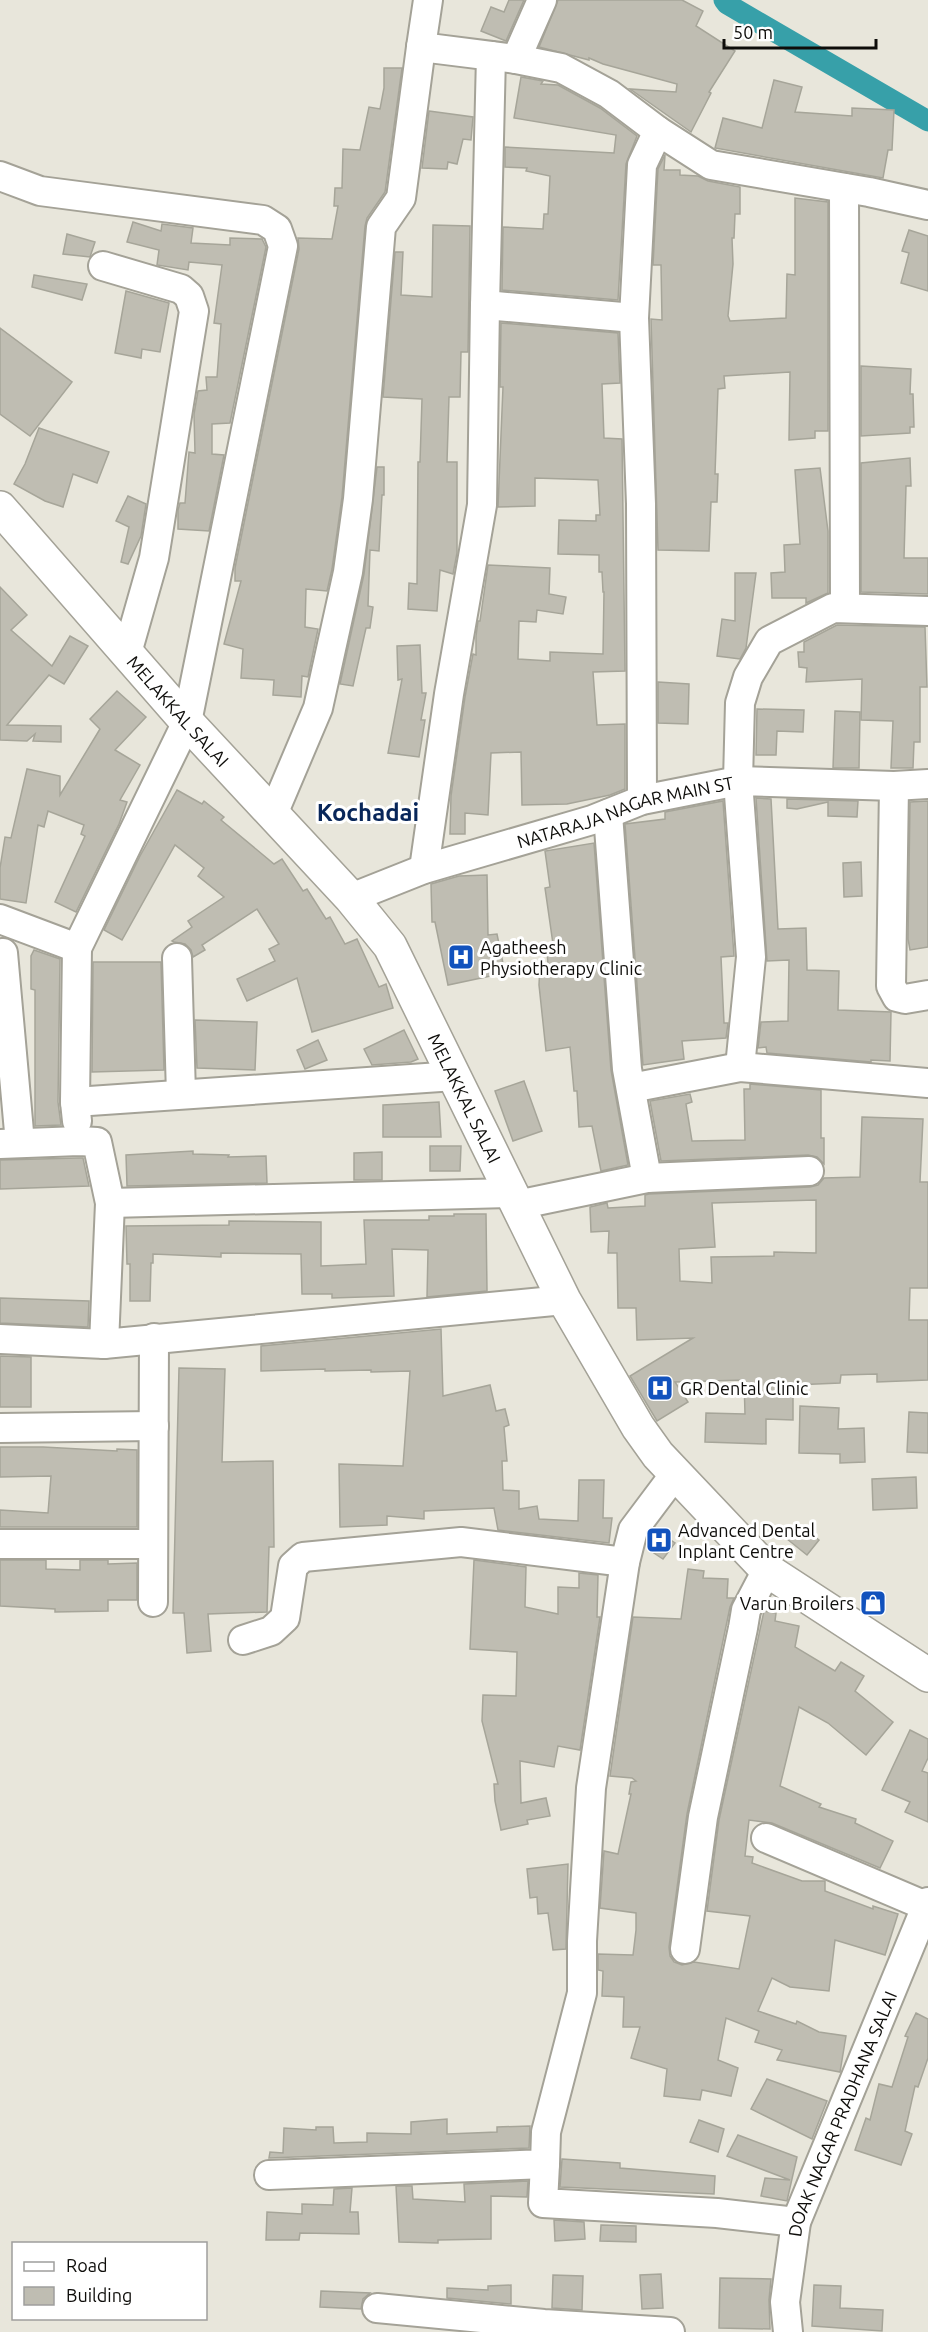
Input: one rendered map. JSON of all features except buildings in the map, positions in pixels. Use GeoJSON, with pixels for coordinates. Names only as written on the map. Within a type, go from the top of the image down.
{"type":"FeatureCollection","features":[{"type":"Feature","properties":{"kind":"main road","name":"MELAKKAL SALAI"},"geometry":{"type":"LineString","coordinates":[[0,508],[187,722],[351,898],[390,946],[564,1300],[638,1427],[675,1474],[767,1570],[928,1675]]}},
{"type":"Feature","properties":{"kind":"street"},"geometry":{"type":"LineString","coordinates":[[273,814],[318,708],[348,572],[358,499],[381,227],[401,198],[428,0]]}},
{"type":"Feature","properties":{"kind":"street"},"geometry":{"type":"LineString","coordinates":[[424,869],[449,694],[482,505],[485,304],[503,58],[542,0]]}},
{"type":"Feature","properties":{"kind":"street"},"geometry":{"type":"LineString","coordinates":[[421,47],[561,68],[609,94],[658,131],[711,165],[928,205]]}},
{"type":"Feature","properties":{"kind":"street"},"geometry":{"type":"LineString","coordinates":[[642,800],[641,504],[634,318],[642,165],[658,131]]}},
{"type":"Feature","properties":{"kind":"street"},"geometry":{"type":"LineString","coordinates":[[0,177],[40,191],[263,220],[277,229],[283,246],[187,722],[77,948],[75,1102],[79,1141]]}},
{"type":"Feature","properties":{"kind":"street"},"geometry":{"type":"LineString","coordinates":[[844,188],[845,608]]}},
{"type":"Feature","properties":{"kind":"street"},"geometry":{"type":"LineString","coordinates":[[103,266],[181,289],[189,296],[194,310],[154,558],[127,653]]}},
{"type":"Feature","properties":{"kind":"street"},"geometry":{"type":"LineString","coordinates":[[485,304],[634,318]]}},
{"type":"Feature","properties":{"kind":"street","name":"NATARAJA NAGAR MAIN ST"},"geometry":{"type":"LineString","coordinates":[[351,898],[424,869],[608,814],[642,800],[738,781],[740,703],[748,677],[769,641],[833,608],[928,611]]}},
{"type":"Feature","properties":{"kind":"street"},"geometry":{"type":"LineString","coordinates":[[740,1067],[751,957],[738,781],[894,786],[928,784]]}},
{"type":"Feature","properties":{"kind":"street"},"geometry":{"type":"LineString","coordinates":[[894,786],[891,986],[897,997],[905,999],[928,994]]}},
{"type":"Feature","properties":{"kind":"street"},"geometry":{"type":"LineString","coordinates":[[608,814],[627,1069],[647,1178]]}},
{"type":"Feature","properties":{"kind":"street"},"geometry":{"type":"LineString","coordinates":[[0,919],[77,948]]}},
{"type":"Feature","properties":{"kind":"street"},"geometry":{"type":"LineString","coordinates":[[3,953],[10,1143],[97,1142],[110,1203],[104,1344]]}},
{"type":"Feature","properties":{"kind":"street"},"geometry":{"type":"LineString","coordinates":[[177,958],[181,1094]]}},
{"type":"Feature","properties":{"kind":"street"},"geometry":{"type":"LineString","coordinates":[[631,1088],[740,1067],[928,1083]]}},
{"type":"Feature","properties":{"kind":"street"},"geometry":{"type":"LineString","coordinates":[[75,1102],[455,1076]]}},
{"type":"Feature","properties":{"kind":"street"},"geometry":{"type":"LineString","coordinates":[[110,1203],[514,1199],[647,1178],[809,1172]]}},
{"type":"Feature","properties":{"kind":"street"},"geometry":{"type":"LineString","coordinates":[[0,1340],[104,1344],[564,1300]]}},
{"type":"Feature","properties":{"kind":"street"},"geometry":{"type":"LineString","coordinates":[[153,1602],[154,1338]]}},
{"type":"Feature","properties":{"kind":"street"},"geometry":{"type":"LineString","coordinates":[[0,1428],[154,1426]]}},
{"type":"Feature","properties":{"kind":"street"},"geometry":{"type":"LineString","coordinates":[[675,1474],[633,1530],[625,1562],[591,1788],[582,1941],[582,1993],[546,2132],[543,2203],[717,2213],[796,2222]]}},
{"type":"Feature","properties":{"kind":"street"},"geometry":{"type":"LineString","coordinates":[[243,1640],[271,1631],[285,1618],[293,1566],[303,1557],[461,1542],[625,1562]]}},
{"type":"Feature","properties":{"kind":"street"},"geometry":{"type":"LineString","coordinates":[[0,1544],[153,1544]]}},
{"type":"Feature","properties":{"kind":"street"},"geometry":{"type":"LineString","coordinates":[[685,1949],[703,1817],[742,1628],[747,1610],[767,1570]]}},
{"type":"Feature","properties":{"kind":"street"},"geometry":{"type":"LineString","coordinates":[[766,1838],[927,1904]]}},
{"type":"Feature","properties":{"kind":"street","name":"DOAK NAGAR PRADHANA SALAI"},"geometry":{"type":"LineString","coordinates":[[788,2332],[785,2302],[796,2222],[927,1904]]}},
{"type":"Feature","properties":{"kind":"street"},"geometry":{"type":"LineString","coordinates":[[269,2175],[546,2164]]}},
{"type":"Feature","properties":{"kind":"street"},"geometry":{"type":"LineString","coordinates":[[377,2308],[544,2328],[670,2332]]}},
{"type":"Feature","properties":{"kind":"waterway"},"geometry":{"type":"LineString","coordinates":[[724,0],[727,4],[928,121]]}},
{"type":"Feature","properties":{"kind":"place","name":"Agatheesh Physiotherapy Clinic"},"geometry":{"type":"Point","coordinates":[461,957]}},
{"type":"Feature","properties":{"kind":"place","name":"GR Dental Clinic"},"geometry":{"type":"Point","coordinates":[660,1388]}},
{"type":"Feature","properties":{"kind":"place","name":"Advanced Dental Inplant Centre"},"geometry":{"type":"Point","coordinates":[659,1540]}},
{"type":"Feature","properties":{"kind":"place","name":"Varun Broilers"},"geometry":{"type":"Point","coordinates":[873,1603]}},
{"type":"Feature","properties":{"kind":"district","name":"Kochadai"},"geometry":{"type":"Point","coordinates":[368,812]}}]}
